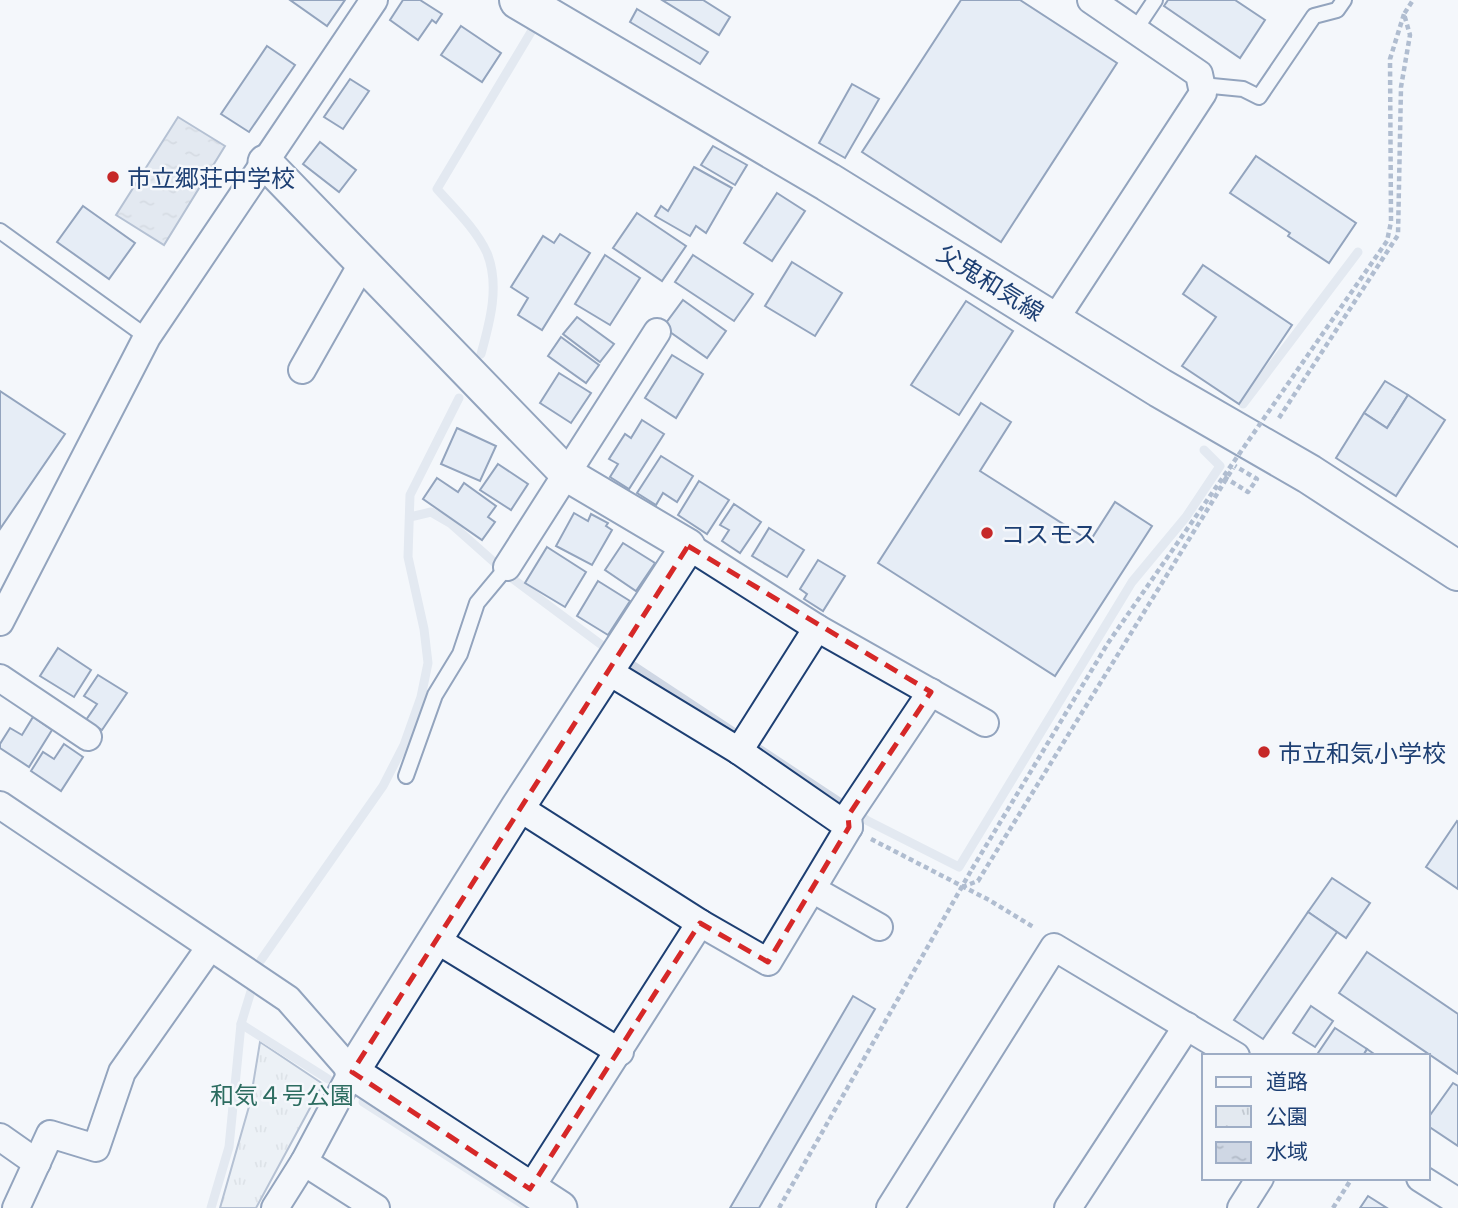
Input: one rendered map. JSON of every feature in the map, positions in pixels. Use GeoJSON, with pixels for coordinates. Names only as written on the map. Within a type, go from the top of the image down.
{"type":"FeatureCollection","features":[{"type":"Feature","properties":{"kind":"main road","name":"父鬼和気線"},"geometry":{"type":"LineString","coordinates":[[519,0],[828,182],[1054,321],[1245,456],[1458,571]]}},
{"type":"Feature","properties":{"kind":"street"},"geometry":{"type":"LineString","coordinates":[[0,622],[147,337],[374,0]]}},
{"type":"Feature","properties":{"kind":"street"},"geometry":{"type":"LineString","coordinates":[[1054,321],[1203,93],[1199,74],[1091,0]]}},
{"type":"Feature","properties":{"kind":"street"},"geometry":{"type":"LineString","coordinates":[[265,162],[568,475],[688,546],[817,628],[985,723]]}},
{"type":"Feature","properties":{"kind":"street"},"geometry":{"type":"LineString","coordinates":[[302,370],[362,264]]}},
{"type":"Feature","properties":{"kind":"street"},"geometry":{"type":"LineString","coordinates":[[504,571],[568,475],[657,332]]}},
{"type":"Feature","properties":{"kind":"street"},"geometry":{"type":"LineString","coordinates":[[275,1208],[304,1162],[352,1072],[518,807],[688,546]]}},
{"type":"Feature","properties":{"kind":"street"},"geometry":{"type":"LineString","coordinates":[[744,743],[817,628]]}},
{"type":"Feature","properties":{"kind":"street"},"geometry":{"type":"LineString","coordinates":[[606,670],[744,743],[851,816]]}},
{"type":"Feature","properties":{"kind":"street"},"geometry":{"type":"LineString","coordinates":[[0,678],[88,737]]}},
{"type":"Feature","properties":{"kind":"street"},"geometry":{"type":"LineString","coordinates":[[518,807],[700,923],[768,962],[812,889],[851,816],[931,692]]}},
{"type":"Feature","properties":{"kind":"street"},"geometry":{"type":"LineString","coordinates":[[0,805],[288,999],[352,1072],[560,1208]]}},
{"type":"Feature","properties":{"kind":"street"},"geometry":{"type":"LineString","coordinates":[[812,889],[879,927]]}},
{"type":"Feature","properties":{"kind":"street"},"geometry":{"type":"LineString","coordinates":[[530,1189],[700,923]]}},
{"type":"Feature","properties":{"kind":"street"},"geometry":{"type":"LineString","coordinates":[[435,939],[620,1052]]}},
{"type":"Feature","properties":{"kind":"street"},"geometry":{"type":"LineString","coordinates":[[16,1208],[50,1134],[96,1148],[122,1072],[210,947]]}},
{"type":"Feature","properties":{"kind":"street"},"geometry":{"type":"LineString","coordinates":[[890,1208],[1054,947],[1233,1054]]}},
{"type":"Feature","properties":{"kind":"street"},"geometry":{"type":"LineString","coordinates":[[1069,1208],[1187,1026]]}},
{"type":"Feature","properties":{"kind":"street"},"geometry":{"type":"LineString","coordinates":[[0,1137],[37,1163]]}},
{"type":"Feature","properties":{"kind":"street"},"geometry":{"type":"LineString","coordinates":[[304,1162],[376,1208]]}},
{"type":"Feature","properties":{"kind":"street"},"geometry":{"type":"LineString","coordinates":[[1241,1208],[1259,1180]]}},
{"type":"Feature","properties":{"kind":"street"},"geometry":{"type":"LineString","coordinates":[[1423,1180],[1458,1202]]}},
{"type":"Feature","properties":{"kind":"lane"},"geometry":{"type":"LineString","coordinates":[[1135,30],[1155,0]]}},
{"type":"Feature","properties":{"kind":"lane"},"geometry":{"type":"LineString","coordinates":[[1202,85],[1242,89],[1259,97],[1314,16],[1337,10],[1344,0]]}},
{"type":"Feature","properties":{"kind":"lane"},"geometry":{"type":"LineString","coordinates":[[0,231],[147,337]]}},
{"type":"Feature","properties":{"kind":"lane"},"geometry":{"type":"LineString","coordinates":[[406,776],[435,695],[460,654],[477,603],[504,571]]}},
{"type":"Feature","properties":{"kind":"path"},"geometry":{"type":"LineString","coordinates":[[779,1208],[972,869],[1108,643],[1387,241],[1391,222],[1390,59],[1404,14],[1413,0]]}},
{"type":"Feature","properties":{"kind":"path"},"geometry":{"type":"LineString","coordinates":[[962,887],[978,881],[1245,456],[1398,235],[1401,87],[1410,35],[1404,14]]}},
{"type":"Feature","properties":{"kind":"path"},"geometry":{"type":"LineString","coordinates":[[1224,477],[1248,492],[1256,479],[1245,456]]}},
{"type":"Feature","properties":{"kind":"path"},"geometry":{"type":"LineString","coordinates":[[851,816],[962,887],[1044,933],[1054,947]]}},
{"type":"Feature","properties":{"kind":"path"},"geometry":{"type":"LineString","coordinates":[[1333,1208],[1351,1180]]}},
{"type":"Feature","properties":{"kind":"highlighted area"},"geometry":{"type":"Polygon","coordinates":[[[688,546],[931,692],[848,816],[849,827],[768,962],[700,923],[530,1189],[352,1072],[688,546]]]}},
{"type":"Feature","properties":{"kind":"green space","name":"和気４号公園"},"geometry":{"type":"Polygon","coordinates":[[[260,1042],[323,1084],[256,1208],[220,1208],[250,1103],[260,1042]]]}},
{"type":"Feature","properties":{"kind":"water"},"geometry":{"type":"Polygon","coordinates":[[[178,117],[225,146],[164,245],[116,215],[178,117]]]}},
{"type":"Feature","properties":{"kind":"building"},"geometry":{"type":"Polygon","coordinates":[[[290,0],[345,0],[327,26],[290,0]]]}},
{"type":"Feature","properties":{"kind":"building"},"geometry":{"type":"Polygon","coordinates":[[[403,0],[420,0],[442,14],[436,23],[432,20],[418,40],[390,20],[403,0]]]}},
{"type":"Feature","properties":{"kind":"building"},"geometry":{"type":"Polygon","coordinates":[[[662,0],[703,0],[730,17],[719,35],[662,0]]]}},
{"type":"Feature","properties":{"kind":"building"},"geometry":{"type":"Polygon","coordinates":[[[961,0],[1020,0],[1117,63],[1001,242],[862,152],[961,0]]]}},
{"type":"Feature","properties":{"kind":"building"},"geometry":{"type":"Polygon","coordinates":[[[1168,0],[1235,0],[1265,20],[1240,58],[1164,6],[1168,0]]]}},
{"type":"Feature","properties":{"kind":"building"},"geometry":{"type":"Polygon","coordinates":[[[637,9],[708,52],[700,64],[630,22],[637,9]]]}},
{"type":"Feature","properties":{"kind":"building"},"geometry":{"type":"Polygon","coordinates":[[[461,26],[501,53],[482,82],[441,55],[461,26]]]}},
{"type":"Feature","properties":{"kind":"building"},"geometry":{"type":"Polygon","coordinates":[[[267,46],[295,65],[249,132],[221,114],[267,46]]]}},
{"type":"Feature","properties":{"kind":"building"},"geometry":{"type":"Polygon","coordinates":[[[350,79],[369,91],[343,129],[324,117],[350,79]]]}},
{"type":"Feature","properties":{"kind":"building"},"geometry":{"type":"Polygon","coordinates":[[[852,84],[879,99],[845,158],[819,143],[852,84]]]}},
{"type":"Feature","properties":{"kind":"building"},"geometry":{"type":"Polygon","coordinates":[[[320,142],[356,170],[339,192],[303,164],[320,142]]]}},
{"type":"Feature","properties":{"kind":"building"},"geometry":{"type":"Polygon","coordinates":[[[713,146],[747,165],[735,185],[701,165],[713,146]]]}},
{"type":"Feature","properties":{"kind":"building"},"geometry":{"type":"Polygon","coordinates":[[[1256,156],[1356,223],[1329,263],[1230,193],[1256,156]]]}},
{"type":"Feature","properties":{"kind":"building"},"geometry":{"type":"Polygon","coordinates":[[[694,167],[732,188],[706,233],[696,226],[690,236],[655,216],[661,206],[668,211],[694,167]]]}},
{"type":"Feature","properties":{"kind":"building"},"geometry":{"type":"Polygon","coordinates":[[[777,193],[805,211],[772,261],[744,243],[777,193]]]}},
{"type":"Feature","properties":{"kind":"building"},"geometry":{"type":"Polygon","coordinates":[[[83,206],[135,243],[109,279],[57,242],[83,206]]]}},
{"type":"Feature","properties":{"kind":"building"},"geometry":{"type":"Polygon","coordinates":[[[637,213],[686,246],[662,281],[613,248],[637,213]]]}},
{"type":"Feature","properties":{"kind":"building"},"geometry":{"type":"Polygon","coordinates":[[[560,234],[590,253],[542,330],[518,315],[528,298],[511,287],[543,236],[554,243],[560,234]]]}},
{"type":"Feature","properties":{"kind":"building"},"geometry":{"type":"Polygon","coordinates":[[[605,255],[640,278],[610,325],[575,304],[605,255]]]}},
{"type":"Feature","properties":{"kind":"building"},"geometry":{"type":"Polygon","coordinates":[[[693,255],[753,294],[734,321],[675,282],[693,255]]]}},
{"type":"Feature","properties":{"kind":"building"},"geometry":{"type":"Polygon","coordinates":[[[792,262],[842,293],[815,336],[765,306],[792,262]]]}},
{"type":"Feature","properties":{"kind":"building"},"geometry":{"type":"Polygon","coordinates":[[[1203,265],[1292,325],[1239,404],[1182,366],[1216,317],[1183,294],[1203,265]]]}},
{"type":"Feature","properties":{"kind":"building"},"geometry":{"type":"Polygon","coordinates":[[[683,300],[726,331],[707,358],[663,327],[683,300]]]}},
{"type":"Feature","properties":{"kind":"building"},"geometry":{"type":"Polygon","coordinates":[[[966,301],[1013,331],[959,415],[911,385],[966,301]]]}},
{"type":"Feature","properties":{"kind":"building"},"geometry":{"type":"Polygon","coordinates":[[[577,317],[614,344],[600,362],[563,334],[577,317]]]}},
{"type":"Feature","properties":{"kind":"building"},"geometry":{"type":"Polygon","coordinates":[[[561,337],[599,365],[586,383],[548,356],[561,337]]]}},
{"type":"Feature","properties":{"kind":"building"},"geometry":{"type":"Polygon","coordinates":[[[672,355],[703,374],[676,418],[645,398],[672,355]]]}},
{"type":"Feature","properties":{"kind":"building"},"geometry":{"type":"Polygon","coordinates":[[[559,373],[591,393],[571,423],[540,403],[559,373]]]}},
{"type":"Feature","properties":{"kind":"building"},"geometry":{"type":"Polygon","coordinates":[[[1385,381],[1408,395],[1387,428],[1364,413],[1385,381]]]}},
{"type":"Feature","properties":{"kind":"building"},"geometry":{"type":"Polygon","coordinates":[[[0,391],[65,434],[0,529],[0,391]]]}},
{"type":"Feature","properties":{"kind":"building"},"geometry":{"type":"Polygon","coordinates":[[[1408,395],[1445,420],[1396,496],[1336,458],[1364,413],[1387,428],[1408,395]]]}},
{"type":"Feature","properties":{"kind":"building","name":"コスモス"},"geometry":{"type":"Polygon","coordinates":[[[981,403],[1011,422],[980,471],[1090,541],[1115,502],[1152,526],[1055,676],[878,563],[981,403]]]}},
{"type":"Feature","properties":{"kind":"building"},"geometry":{"type":"Polygon","coordinates":[[[642,420],[664,434],[629,489],[610,477],[618,464],[609,459],[625,434],[631,438],[642,420]]]}},
{"type":"Feature","properties":{"kind":"building"},"geometry":{"type":"Polygon","coordinates":[[[457,428],[496,446],[480,481],[441,464],[457,428]]]}},
{"type":"Feature","properties":{"kind":"building"},"geometry":{"type":"Polygon","coordinates":[[[661,456],[693,476],[677,502],[663,493],[656,505],[637,493],[661,456]]]}},
{"type":"Feature","properties":{"kind":"building"},"geometry":{"type":"Polygon","coordinates":[[[498,464],[528,484],[511,510],[480,490],[498,464]]]}},
{"type":"Feature","properties":{"kind":"building"},"geometry":{"type":"Polygon","coordinates":[[[437,478],[458,492],[464,483],[496,506],[488,517],[495,522],[482,540],[423,499],[437,478]]]}},
{"type":"Feature","properties":{"kind":"building"},"geometry":{"type":"Polygon","coordinates":[[[699,481],[729,500],[707,534],[678,515],[699,481]]]}},
{"type":"Feature","properties":{"kind":"building"},"geometry":{"type":"Polygon","coordinates":[[[734,504],[761,522],[740,553],[722,541],[729,530],[720,525],[734,504]]]}},
{"type":"Feature","properties":{"kind":"building"},"geometry":{"type":"Polygon","coordinates":[[[574,513],[588,521],[591,514],[608,523],[606,526],[612,530],[592,565],[556,546],[574,513]]]}},
{"type":"Feature","properties":{"kind":"building"},"geometry":{"type":"Polygon","coordinates":[[[769,528],[804,550],[787,577],[752,556],[769,528]]]}},
{"type":"Feature","properties":{"kind":"building"},"geometry":{"type":"Polygon","coordinates":[[[623,543],[655,563],[636,591],[605,570],[623,543]]]}},
{"type":"Feature","properties":{"kind":"building"},"geometry":{"type":"Polygon","coordinates":[[[547,547],[586,572],[565,607],[525,583],[547,547]]]}},
{"type":"Feature","properties":{"kind":"building"},"geometry":{"type":"Polygon","coordinates":[[[818,560],[845,576],[823,611],[804,599],[807,594],[800,589],[818,560]]]}},
{"type":"Feature","properties":{"kind":"building"},"geometry":{"type":"Polygon","coordinates":[[[598,581],[630,601],[608,635],[577,616],[598,581]]]}},
{"type":"Feature","properties":{"kind":"building"},"geometry":{"type":"Polygon","coordinates":[[[58,648],[91,670],[74,697],[40,676],[58,648]]]}},
{"type":"Feature","properties":{"kind":"building"},"geometry":{"type":"Polygon","coordinates":[[[98,675],[127,693],[102,730],[86,720],[97,704],[84,696],[98,675]]]}},
{"type":"Feature","properties":{"kind":"building"},"geometry":{"type":"Polygon","coordinates":[[[33,717],[52,730],[29,767],[0,748],[0,744],[10,728],[22,735],[33,717]]]}},
{"type":"Feature","properties":{"kind":"building"},"geometry":{"type":"Polygon","coordinates":[[[64,744],[83,757],[61,791],[31,771],[43,752],[54,759],[64,744]]]}},
{"type":"Feature","properties":{"kind":"building"},"geometry":{"type":"Polygon","coordinates":[[[1458,822],[1458,889],[1426,867],[1458,822]]]}},
{"type":"Feature","properties":{"kind":"building"},"geometry":{"type":"Polygon","coordinates":[[[1332,878],[1370,903],[1346,938],[1308,912],[1332,878]]]}},
{"type":"Feature","properties":{"kind":"building"},"geometry":{"type":"Polygon","coordinates":[[[1308,912],[1337,932],[1263,1039],[1234,1020],[1308,912]]]}},
{"type":"Feature","properties":{"kind":"building"},"geometry":{"type":"Polygon","coordinates":[[[1367,952],[1458,1014],[1458,1074],[1430,1054],[1339,993],[1367,952]]]}},
{"type":"Feature","properties":{"kind":"building"},"geometry":{"type":"Polygon","coordinates":[[[853,996],[875,1009],[759,1208],[730,1208],[853,996]]]}},
{"type":"Feature","properties":{"kind":"building"},"geometry":{"type":"Polygon","coordinates":[[[1311,1006],[1333,1021],[1315,1047],[1293,1033],[1311,1006]]]}},
{"type":"Feature","properties":{"kind":"building"},"geometry":{"type":"Polygon","coordinates":[[[1335,1028],[1367,1049],[1364,1054],[1317,1054],[1335,1028]]]}},
{"type":"Feature","properties":{"kind":"building"},"geometry":{"type":"Polygon","coordinates":[[[1453,1083],[1458,1086],[1458,1146],[1430,1127],[1430,1115],[1453,1083]]]}},
{"type":"Feature","properties":{"kind":"building"},"geometry":{"type":"Polygon","coordinates":[[[1368,1196],[1387,1208],[1360,1208],[1368,1196]]]}},
{"type":"Feature","properties":{"kind":"waterway"},"geometry":{"type":"LineString","coordinates":[[481,354],[492,304],[491,265],[477,236],[437,189],[534,27]]}},
{"type":"Feature","properties":{"kind":"waterway"},"geometry":{"type":"LineString","coordinates":[[1243,404],[1358,252]]}},
{"type":"Feature","properties":{"kind":"waterway"},"geometry":{"type":"LineString","coordinates":[[261,960],[383,786],[404,745],[421,697],[428,663],[424,629],[408,557],[410,495],[459,398]]}},
{"type":"Feature","properties":{"kind":"waterway"},"geometry":{"type":"LineString","coordinates":[[759,749],[868,821],[959,867],[1132,582],[1186,517],[1220,466],[1204,450]]}},
{"type":"Feature","properties":{"kind":"waterway"},"geometry":{"type":"LineString","coordinates":[[410,517],[431,512],[450,523],[513,579],[603,646]]}},
{"type":"Feature","properties":{"kind":"waterway"},"geometry":{"type":"LineString","coordinates":[[632,665],[744,739]]}},
{"type":"Feature","properties":{"kind":"waterway"},"geometry":{"type":"LineString","coordinates":[[211,1208],[229,1147],[241,1024],[252,988]]}},
{"type":"Feature","properties":{"kind":"waterway"},"geometry":{"type":"LineString","coordinates":[[241,1024],[328,1079]]}},
{"type":"Feature","properties":{"kind":"waterway"},"geometry":{"type":"LineString","coordinates":[[363,1102],[529,1208]]}},
{"type":"Feature","properties":{"kind":"place","name":"市立郷荘中学校"},"geometry":{"type":"Point","coordinates":[113,177]}},
{"type":"Feature","properties":{"kind":"place","name":"コスモス"},"geometry":{"type":"Point","coordinates":[987,533]}},
{"type":"Feature","properties":{"kind":"place","name":"市立和気小学校"},"geometry":{"type":"Point","coordinates":[1264,752]}}]}
